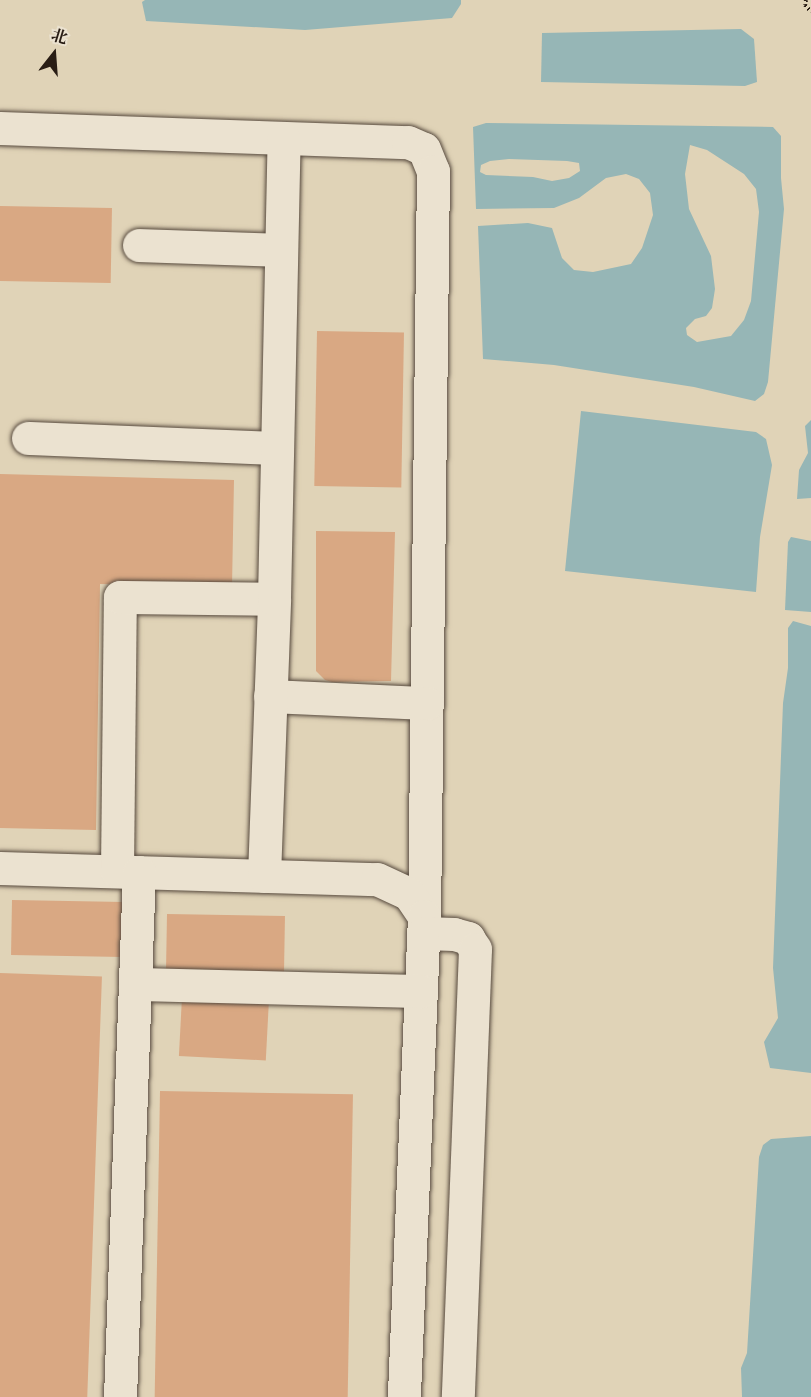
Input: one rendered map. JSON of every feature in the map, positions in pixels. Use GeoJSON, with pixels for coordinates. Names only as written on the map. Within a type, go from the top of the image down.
{"type":"FeatureCollection","features":[{"type":"Feature","properties":{"kind":"lane"},"geometry":{"type":"LineString","coordinates":[[0,128],[408,142],[424,149],[433,171],[424,924],[404,1397]]}},
{"type":"Feature","properties":{"kind":"lane"},"geometry":{"type":"LineString","coordinates":[[264,876],[274,598],[284,139]]}},
{"type":"Feature","properties":{"kind":"lane"},"geometry":{"type":"LineString","coordinates":[[139,245],[281,250]]}},
{"type":"Feature","properties":{"kind":"lane"},"geometry":{"type":"LineString","coordinates":[[28,438],[277,448]]}},
{"type":"Feature","properties":{"kind":"lane"},"geometry":{"type":"LineString","coordinates":[[120,1397],[135,984],[128,871],[120,597],[274,598]]}},
{"type":"Feature","properties":{"kind":"lane"},"geometry":{"type":"LineString","coordinates":[[270,696],[427,703]]}},
{"type":"Feature","properties":{"kind":"lane"},"geometry":{"type":"LineString","coordinates":[[0,868],[377,879],[408,894],[424,924],[468,938],[475,949],[458,1397]]}},
{"type":"Feature","properties":{"kind":"lane"},"geometry":{"type":"LineString","coordinates":[[135,984],[421,991]]}},
{"type":"Feature","properties":{"kind":"path"},"geometry":{"type":"LineString","coordinates":[[806,0],[805,5],[811,12]]}},
{"type":"Feature","properties":{"kind":"water"},"geometry":{"type":"Polygon","coordinates":[[[145,0],[461,0],[461,4],[452,18],[305,30],[146,21],[142,2],[145,0]]]}},
{"type":"Feature","properties":{"kind":"water"},"geometry":{"type":"Polygon","coordinates":[[[741,29],[754,39],[757,82],[745,86],[541,82],[542,33],[741,29]]]}},
{"type":"Feature","properties":{"kind":"water"},"geometry":{"type":"Polygon","coordinates":[[[486,123],[773,127],[781,136],[784,209],[768,382],[764,394],[755,401],[694,387],[554,365],[483,359],[478,226],[528,223],[552,228],[562,258],[574,270],[593,272],[631,264],[642,248],[653,215],[650,193],[639,179],[626,174],[606,178],[579,198],[554,208],[476,209],[473,127],[486,123]],[[690,145],[685,174],[689,209],[711,256],[715,289],[712,308],[706,316],[695,319],[686,328],[687,335],[697,342],[731,336],[744,320],[751,301],[759,212],[756,189],[744,174],[707,150],[690,145]],[[509,159],[490,161],[481,165],[480,172],[486,175],[533,177],[552,181],[569,178],[580,171],[579,163],[509,159]]]}},
{"type":"Feature","properties":{"kind":"water"},"geometry":{"type":"Polygon","coordinates":[[[581,411],[756,432],[766,439],[772,465],[760,537],[756,592],[565,571],[581,411]]]}},
{"type":"Feature","properties":{"kind":"water"},"geometry":{"type":"Polygon","coordinates":[[[811,420],[811,498],[797,499],[799,470],[808,453],[805,426],[811,420]]]}},
{"type":"Feature","properties":{"kind":"water"},"geometry":{"type":"Polygon","coordinates":[[[791,537],[811,541],[811,612],[785,610],[788,542],[791,537]]]}},
{"type":"Feature","properties":{"kind":"water"},"geometry":{"type":"Polygon","coordinates":[[[793,621],[811,626],[811,1073],[770,1068],[764,1042],[778,1018],[773,968],[783,703],[788,668],[788,628],[793,621]]]}},
{"type":"Feature","properties":{"kind":"water"},"geometry":{"type":"Polygon","coordinates":[[[811,1136],[811,1397],[742,1397],[741,1368],[747,1353],[759,1157],[763,1145],[771,1139],[811,1136]]]}},
{"type":"Feature","properties":{"kind":"building"},"geometry":{"type":"Polygon","coordinates":[[[0,206],[112,208],[111,283],[0,281],[0,206]]]}},
{"type":"Feature","properties":{"kind":"building"},"geometry":{"type":"Polygon","coordinates":[[[317,331],[404,333],[401,487],[314,486],[317,331]]]}},
{"type":"Feature","properties":{"kind":"building"},"geometry":{"type":"Polygon","coordinates":[[[0,474],[234,480],[232,587],[100,584],[96,830],[0,828],[0,474]]]}},
{"type":"Feature","properties":{"kind":"building"},"geometry":{"type":"Polygon","coordinates":[[[316,531],[395,532],[391,681],[332,682],[325,680],[316,671],[316,531]]]}},
{"type":"Feature","properties":{"kind":"building"},"geometry":{"type":"Polygon","coordinates":[[[12,900],[124,902],[123,957],[11,955],[12,900]]]}},
{"type":"Feature","properties":{"kind":"building"},"geometry":{"type":"Polygon","coordinates":[[[167,914],[285,916],[284,973],[166,971],[167,914]]]}},
{"type":"Feature","properties":{"kind":"building"},"geometry":{"type":"Polygon","coordinates":[[[0,973],[102,977],[87,1397],[0,1397],[0,973]]]}},
{"type":"Feature","properties":{"kind":"building"},"geometry":{"type":"Polygon","coordinates":[[[182,997],[269,1002],[266,1060],[179,1056],[182,997]]]}},
{"type":"Feature","properties":{"kind":"building"},"geometry":{"type":"Polygon","coordinates":[[[160,1091],[353,1094],[348,1397],[155,1397],[160,1091]]]}}]}
